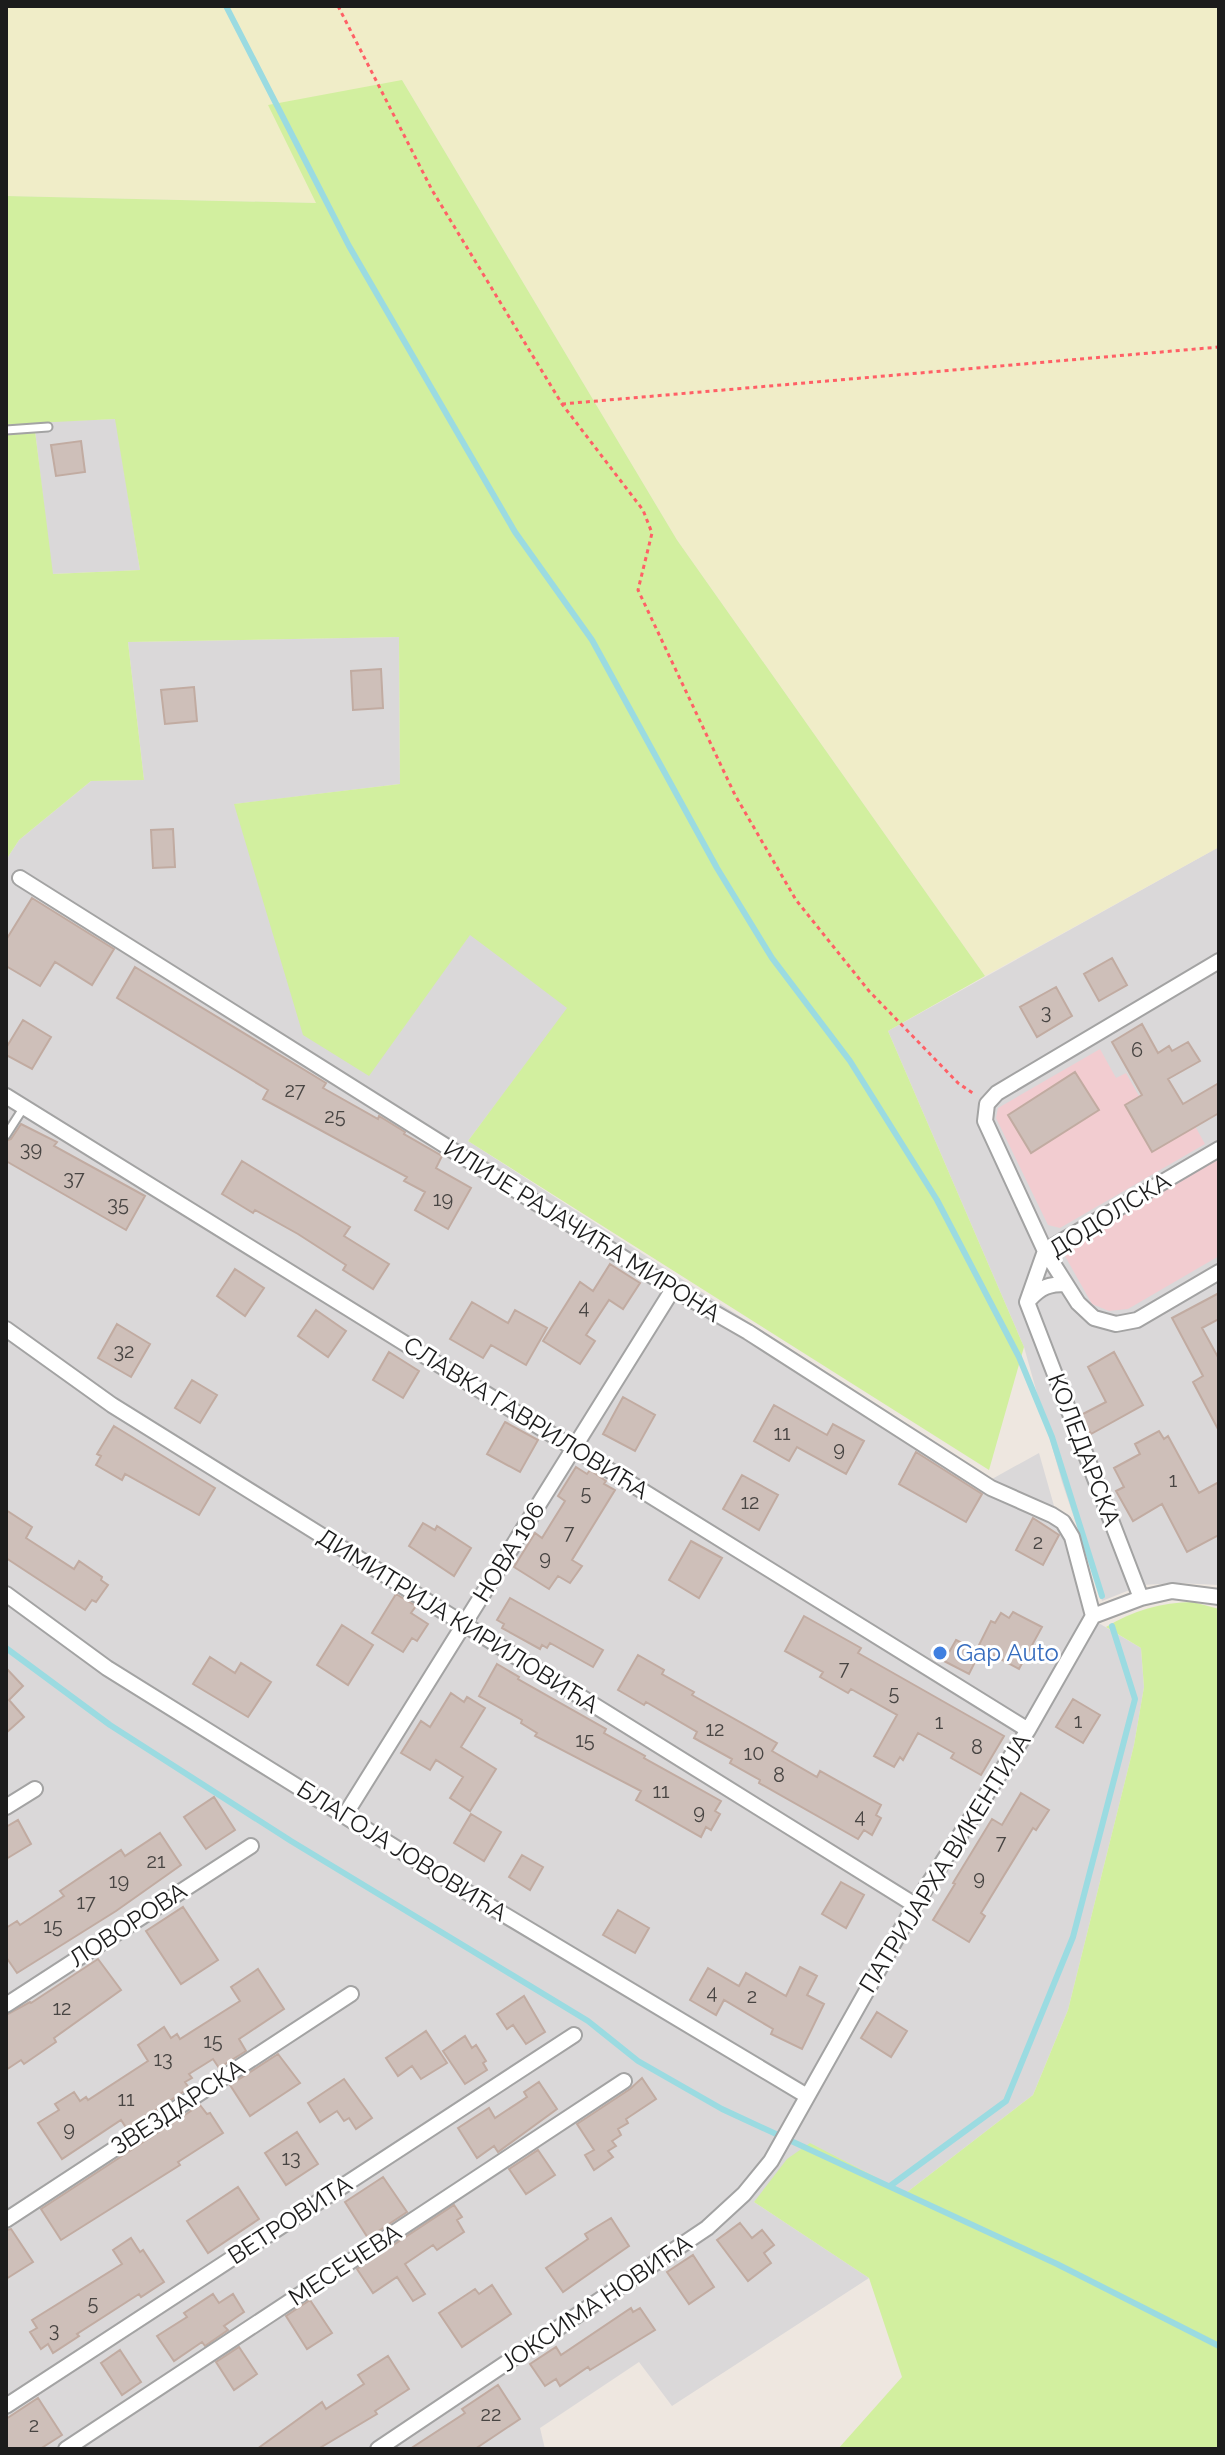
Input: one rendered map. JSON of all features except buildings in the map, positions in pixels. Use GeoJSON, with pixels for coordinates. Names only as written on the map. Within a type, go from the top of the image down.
{"type":"FeatureCollection","features":[{"type":"Feature","properties":{"kind":"street","name":"ИЛИЈЕ РАЈАЧИЋА МИРОНА"},"geometry":{"type":"LineString","coordinates":[[20,878],[673,1289],[748,1332],[991,1488],[1063,1522],[1072,1537],[1093,1616]]}},
{"type":"Feature","properties":{"kind":"street"},"geometry":{"type":"LineString","coordinates":[[1219,961],[997,1093],[987,1104],[985,1121],[1045,1251],[1078,1303],[1094,1318],[1116,1324],[1137,1320],[1219,1272]]}},
{"type":"Feature","properties":{"kind":"street","name":"СЛАВКА ГАВРИЛОВИЋА"},"geometry":{"type":"LineString","coordinates":[[6,1096],[1028,1730]]}},
{"type":"Feature","properties":{"kind":"street","name":"ДОДОЛСКА"},"geometry":{"type":"LineString","coordinates":[[1027,1302],[1045,1251],[1219,1149]]}},
{"type":"Feature","properties":{"kind":"street"},"geometry":{"type":"LineString","coordinates":[[1027,1302],[1039,1289],[1050,1284],[1066,1284]]}},
{"type":"Feature","properties":{"kind":"street","name":"НОВА 106"},"geometry":{"type":"LineString","coordinates":[[345,1815],[673,1289]]}},
{"type":"Feature","properties":{"kind":"street","name":"КОЛЕДАРСКА"},"geometry":{"type":"LineString","coordinates":[[1027,1302],[1141,1598]]}},
{"type":"Feature","properties":{"kind":"street","name":"ДИМИТРИЈА КИРИЛОВИЋА"},"geometry":{"type":"LineString","coordinates":[[6,1329],[112,1405],[915,1905]]}},
{"type":"Feature","properties":{"kind":"street"},"geometry":{"type":"LineString","coordinates":[[1093,1616],[1141,1598],[1172,1591],[1219,1597]]}},
{"type":"Feature","properties":{"kind":"street","name":"БЛАГОЈА ЈОВОВИЋА"},"geometry":{"type":"LineString","coordinates":[[6,1594],[107,1668],[478,1899],[807,2096]]}},
{"type":"Feature","properties":{"kind":"street","name":"ПАТРИЈАРХА ВИКЕНТИЈА"},"geometry":{"type":"LineString","coordinates":[[788,2130],[915,1905],[1028,1730],[1093,1616]]}},
{"type":"Feature","properties":{"kind":"street"},"geometry":{"type":"LineString","coordinates":[[6,1807],[35,1789]]}},
{"type":"Feature","properties":{"kind":"street","name":"ЛОВОРОВА"},"geometry":{"type":"LineString","coordinates":[[6,2005],[251,1846]]}},
{"type":"Feature","properties":{"kind":"street","name":"ЗВЕЗДАРСКА"},"geometry":{"type":"LineString","coordinates":[[6,2220],[351,1994]]}},
{"type":"Feature","properties":{"kind":"street","name":"ВЕТРОВИТА"},"geometry":{"type":"LineString","coordinates":[[6,2406],[574,2035]]}},
{"type":"Feature","properties":{"kind":"street","name":"МЕСЕЧЕВА"},"geometry":{"type":"LineString","coordinates":[[66,2449],[624,2081]]}},
{"type":"Feature","properties":{"kind":"street","name":"ЈОКСИМА НОВИЋА"},"geometry":{"type":"LineString","coordinates":[[378,2449],[707,2228],[744,2194],[771,2161],[788,2130]]}},
{"type":"Feature","properties":{"kind":"lane"},"geometry":{"type":"LineString","coordinates":[[6,430],[48,427]]}},
{"type":"Feature","properties":{"kind":"lane"},"geometry":{"type":"LineString","coordinates":[[6,1135],[24,1107]]}},
{"type":"Feature","properties":{"kind":"path"},"geometry":{"type":"LineString","coordinates":[[338,6],[432,190],[562,404],[643,510],[652,533],[638,590],[735,795],[796,900],[869,991],[958,1083],[987,1104]]}},
{"type":"Feature","properties":{"kind":"path"},"geometry":{"type":"LineString","coordinates":[[562,404],[1219,347]]}},
{"type":"Feature","properties":{"kind":"shaded area"},"geometry":{"type":"Polygon","coordinates":[[[6,6],[1219,6],[1219,847],[985,976],[677,540],[402,80],[316,203],[6,196],[6,6]]]}},
{"type":"Feature","properties":{"kind":"shaded area"},"geometry":{"type":"Polygon","coordinates":[[[116,419],[140,570],[52,574],[34,422],[116,419]]]}},
{"type":"Feature","properties":{"kind":"shaded area"},"geometry":{"type":"Polygon","coordinates":[[[399,637],[400,784],[235,804],[369,1075],[470,934],[568,1008],[468,1141],[992,1479],[1039,1453],[1085,1615],[1141,1648],[1144,1687],[1134,1745],[1068,2010],[1033,2095],[906,2193],[810,2144],[754,2202],[869,2278],[672,2406],[639,2362],[540,2428],[545,2449],[6,2449],[6,860],[19,840],[91,781],[144,780],[128,642],[399,637]]]}},
{"type":"Feature","properties":{"kind":"shaded area"},"geometry":{"type":"Polygon","coordinates":[[[1219,847],[1219,1585],[1142,1585],[1102,1601],[1062,1482],[1024,1347],[888,1031],[1219,847]]]}},
{"type":"Feature","properties":{"kind":"shaded area"},"geometry":{"type":"Polygon","coordinates":[[[1100,1049],[1116,1078],[1126,1073],[1139,1096],[1169,1079],[1205,1144],[1060,1228],[1048,1225],[996,1118],[998,1108],[1100,1049]]]}},
{"type":"Feature","properties":{"kind":"shaded area"},"geometry":{"type":"Polygon","coordinates":[[[1219,1158],[1219,1256],[1128,1309],[1109,1311],[1092,1304],[1061,1249],[1219,1158]]]}},
{"type":"Feature","properties":{"kind":"green space"},"geometry":{"type":"Polygon","coordinates":[[[402,80],[677,540],[985,976],[888,1031],[1024,1347],[989,1470],[468,1141],[567,1008],[470,935],[369,1076],[303,1035],[234,804],[400,784],[399,637],[128,642],[144,780],[91,781],[19,840],[6,860],[6,196],[316,203],[268,105],[402,80]],[[115,419],[34,423],[53,574],[140,570],[115,419]]]}},
{"type":"Feature","properties":{"kind":"green space"},"geometry":{"type":"Polygon","coordinates":[[[1193,1602],[1219,1609],[1219,2449],[838,2449],[902,2377],[869,2278],[754,2202],[787,2159],[810,2143],[906,2193],[1033,2095],[1068,2010],[1134,1745],[1144,1687],[1141,1648],[1106,1627],[1148,1608],[1193,1602]]]}},
{"type":"Feature","properties":{"kind":"waterway"},"geometry":{"type":"LineString","coordinates":[[226,6],[349,246],[515,532],[592,640],[717,868],[772,958],[850,1061],[937,1200],[1019,1357],[1052,1437],[1102,1596]]}},
{"type":"Feature","properties":{"kind":"waterway"},"geometry":{"type":"LineString","coordinates":[[890,2186],[1006,2101],[1073,1937],[1135,1699],[1112,1626]]}},
{"type":"Feature","properties":{"kind":"waterway"},"geometry":{"type":"LineString","coordinates":[[6,1648],[110,1725],[291,1841],[588,2021],[638,2061],[722,2109],[1057,2264],[1219,2346]]}},
{"type":"Feature","properties":{"kind":"place","name":"Gap Auto"},"geometry":{"type":"Point","coordinates":[940,1653]}}]}
